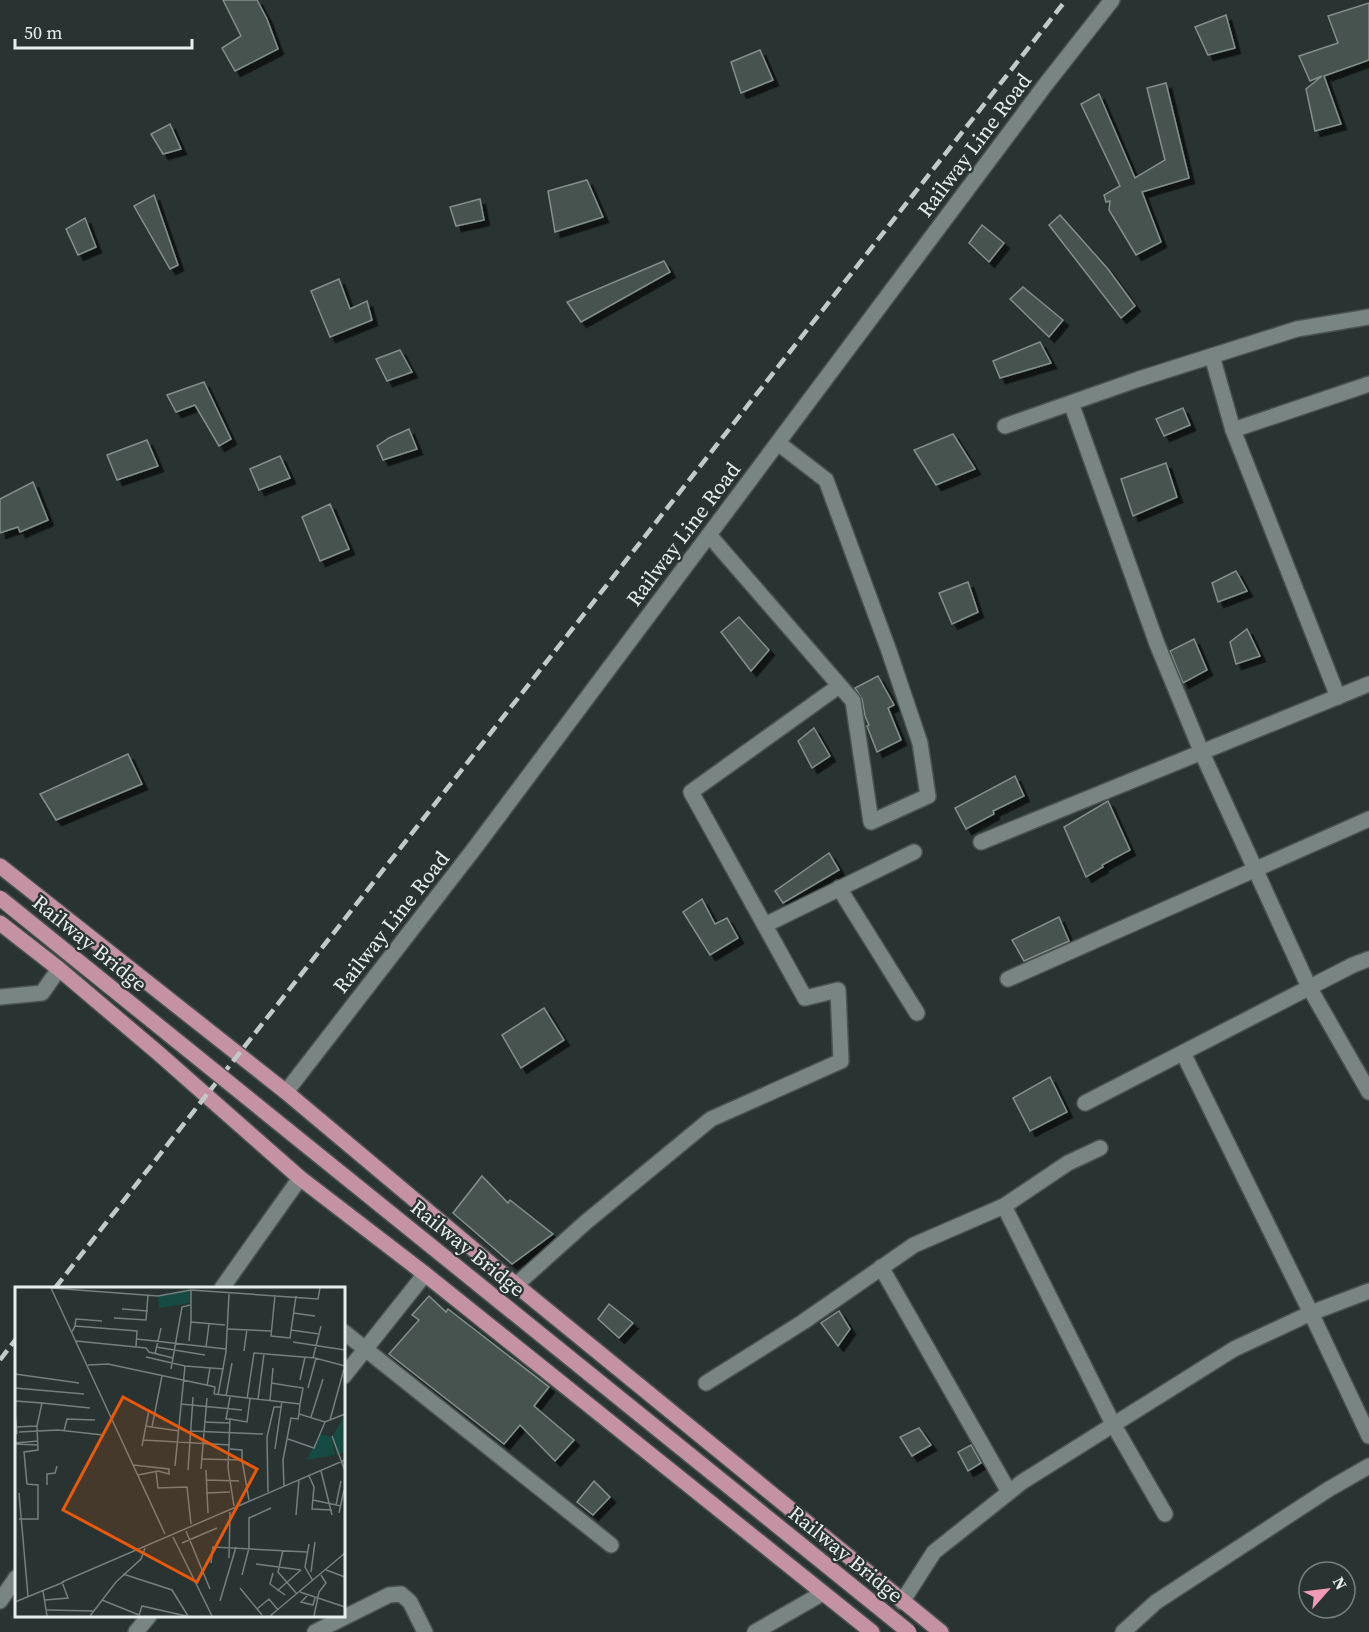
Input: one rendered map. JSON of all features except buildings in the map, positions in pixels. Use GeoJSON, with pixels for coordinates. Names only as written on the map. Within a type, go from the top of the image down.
{"type":"FeatureCollection","features":[{"type":"Feature","properties":{"kind":"main road"},"geometry":{"type":"LineString","coordinates":[[0,866],[286,1092],[516,1285],[941,1632]]}},
{"type":"Feature","properties":{"kind":"main road","name":"Railway Bridge"},"geometry":{"type":"LineString","coordinates":[[0,898],[909,1632]]}},
{"type":"Feature","properties":{"kind":"main road"},"geometry":{"type":"LineString","coordinates":[[0,923],[59,969],[157,1052],[300,1178],[425,1274],[872,1632]]}},
{"type":"Feature","properties":{"kind":"street","name":"Railway Line Road"},"geometry":{"type":"LineString","coordinates":[[286,1092],[474,849],[1046,84],[1112,0]]}},
{"type":"Feature","properties":{"kind":"street"},"geometry":{"type":"LineString","coordinates":[[1005,426],[1139,379],[1297,329],[1369,317]]}},
{"type":"Feature","properties":{"kind":"street"},"geometry":{"type":"LineString","coordinates":[[1212,356],[1233,430],[1338,697]]}},
{"type":"Feature","properties":{"kind":"street"},"geometry":{"type":"LineString","coordinates":[[1233,430],[1369,384]]}},
{"type":"Feature","properties":{"kind":"street"},"geometry":{"type":"LineString","coordinates":[[1071,403],[1157,644],[1202,753],[1310,987],[1369,1092]]}},
{"type":"Feature","properties":{"kind":"street"},"geometry":{"type":"LineString","coordinates":[[709,535],[853,701],[871,822],[928,796],[920,743],[889,651],[825,480],[778,442]]}},
{"type":"Feature","properties":{"kind":"street"},"geometry":{"type":"LineString","coordinates":[[981,842],[1369,684]]}},
{"type":"Feature","properties":{"kind":"street"},"geometry":{"type":"LineString","coordinates":[[516,1285],[585,1222],[711,1119],[841,1061],[838,990],[805,998],[691,792],[839,686]]}},
{"type":"Feature","properties":{"kind":"street"},"geometry":{"type":"LineString","coordinates":[[1008,979],[1369,819]]}},
{"type":"Feature","properties":{"kind":"street"},"geometry":{"type":"LineString","coordinates":[[765,925],[914,852]]}},
{"type":"Feature","properties":{"kind":"street"},"geometry":{"type":"LineString","coordinates":[[839,888],[917,1013]]}},
{"type":"Feature","properties":{"kind":"street"},"geometry":{"type":"LineString","coordinates":[[1085,1103],[1353,965],[1369,960]]}},
{"type":"Feature","properties":{"kind":"street"},"geometry":{"type":"LineString","coordinates":[[0,998],[42,993],[59,969]]}},
{"type":"Feature","properties":{"kind":"street"},"geometry":{"type":"LineString","coordinates":[[1183,1053],[1369,1436]]}},
{"type":"Feature","properties":{"kind":"street"},"geometry":{"type":"LineString","coordinates":[[706,1383],[803,1322],[914,1245],[1004,1206],[1068,1163],[1100,1148]]}},
{"type":"Feature","properties":{"kind":"street"},"geometry":{"type":"LineString","coordinates":[[223,1287],[300,1178]]}},
{"type":"Feature","properties":{"kind":"street"},"geometry":{"type":"LineString","coordinates":[[1004,1206],[1113,1424],[1165,1514]]}},
{"type":"Feature","properties":{"kind":"street"},"geometry":{"type":"LineString","coordinates":[[881,1267],[1009,1492]]}},
{"type":"Feature","properties":{"kind":"street"},"geometry":{"type":"LineString","coordinates":[[345,1375],[425,1274]]}},
{"type":"Feature","properties":{"kind":"street"},"geometry":{"type":"LineString","coordinates":[[902,1602],[934,1552],[1009,1492],[1234,1349],[1311,1313],[1369,1290]]}},
{"type":"Feature","properties":{"kind":"street"},"geometry":{"type":"LineString","coordinates":[[345,1333],[611,1545]]}},
{"type":"Feature","properties":{"kind":"street"},"geometry":{"type":"LineString","coordinates":[[1123,1632],[1156,1602],[1329,1489],[1369,1466]]}},
{"type":"Feature","properties":{"kind":"street"},"geometry":{"type":"LineString","coordinates":[[0,1601],[15,1579]]}},
{"type":"Feature","properties":{"kind":"street"},"geometry":{"type":"LineString","coordinates":[[755,1632],[823,1593]]}},
{"type":"Feature","properties":{"kind":"street"},"geometry":{"type":"LineString","coordinates":[[315,1632],[389,1595],[401,1594],[410,1602],[425,1632]]}},
{"type":"Feature","properties":{"kind":"street"},"geometry":{"type":"LineString","coordinates":[[136,1632],[148,1617]]}},
{"type":"Feature","properties":{"kind":"railway"},"geometry":{"type":"LineString","coordinates":[[56,1287],[1066,0]]}},
{"type":"Feature","properties":{"kind":"railway"},"geometry":{"type":"LineString","coordinates":[[0,1360],[15,1340]]}}]}
